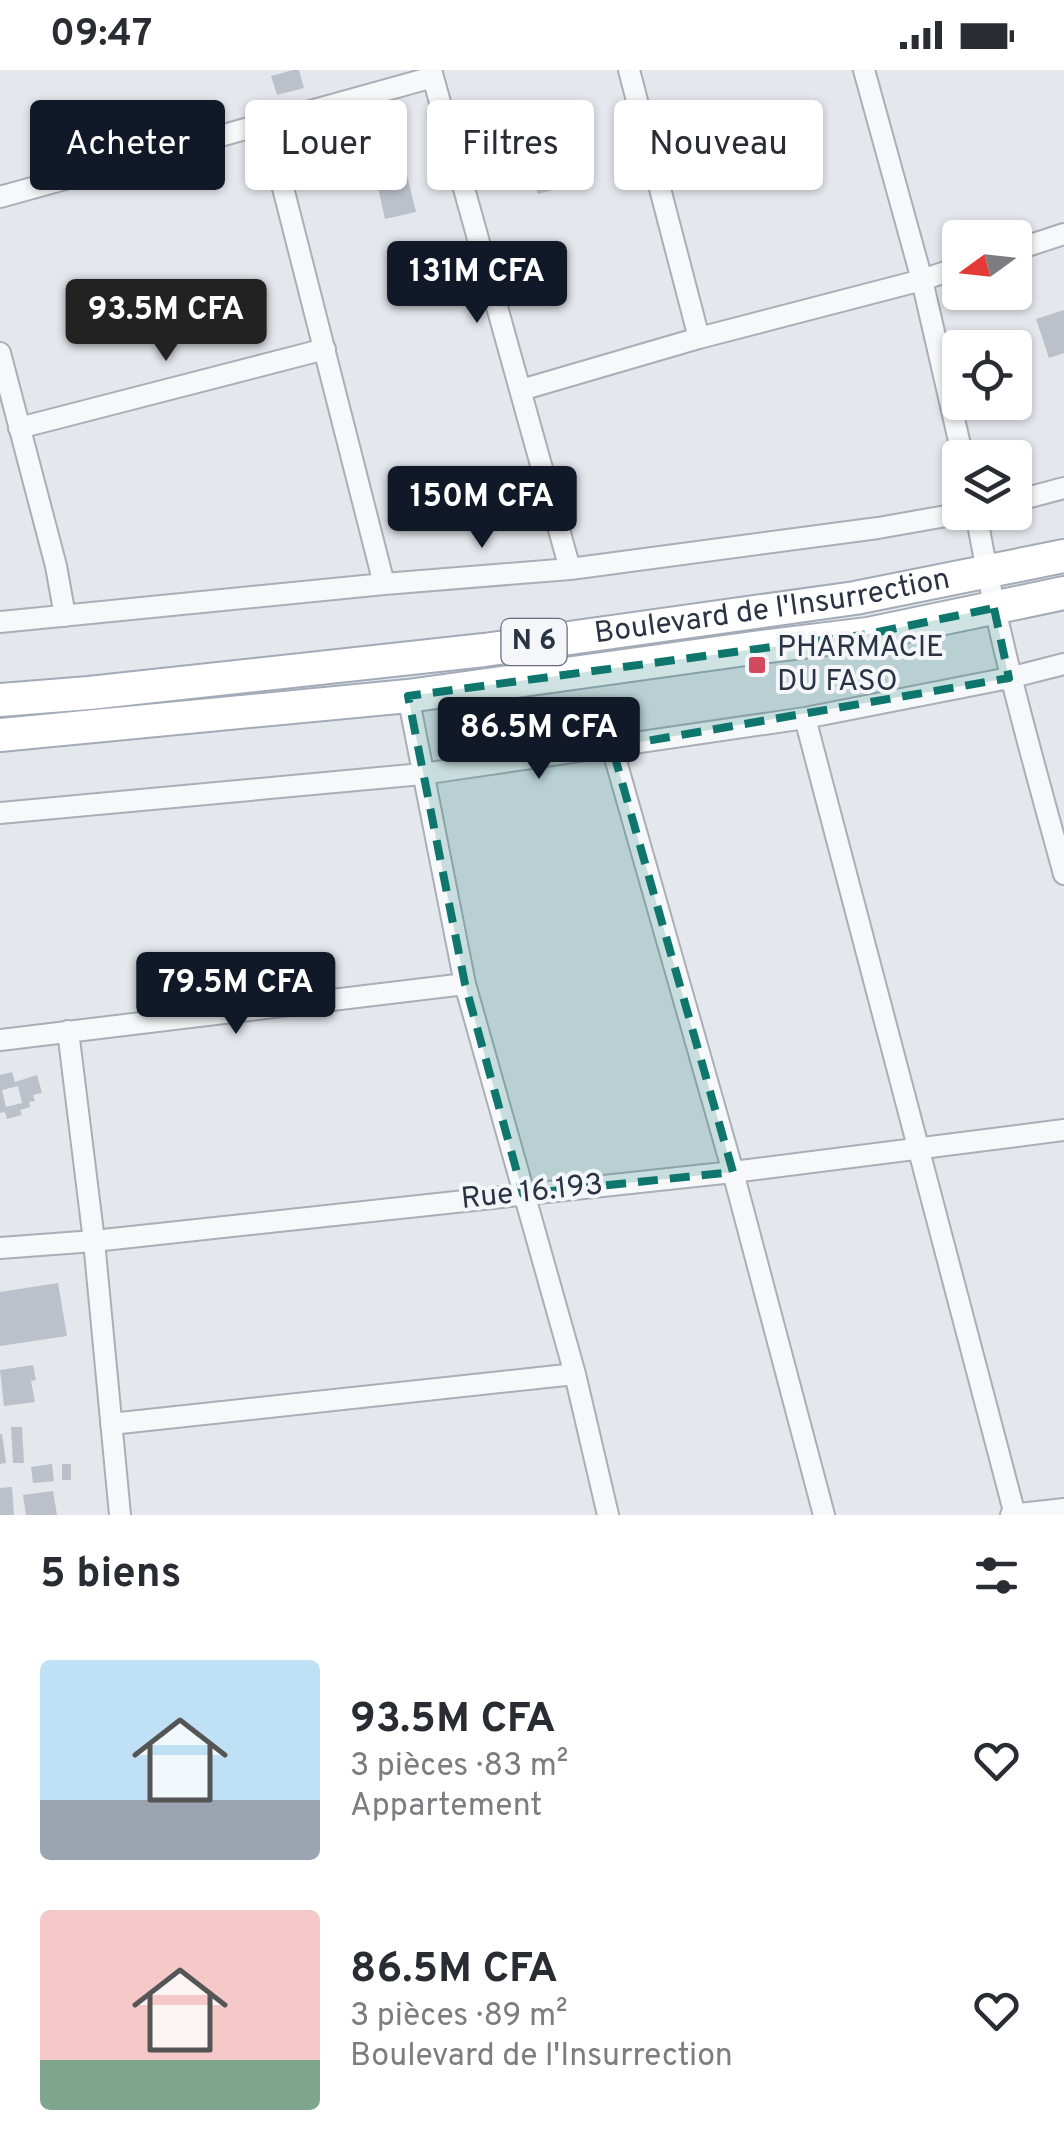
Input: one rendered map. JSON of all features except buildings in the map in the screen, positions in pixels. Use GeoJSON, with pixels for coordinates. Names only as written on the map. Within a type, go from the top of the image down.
{"type":"FeatureCollection","features":[{"type":"Feature","properties":{"kind":"main road","name":"Boulevard de l'Insurrection"},"geometry":{"type":"LineString","coordinates":[[0,700],[465,652],[856,598],[1064,556]]}},
{"type":"Feature","properties":{"kind":"main road","name":"Boulevard de l'Insurrection"},"geometry":{"type":"LineString","coordinates":[[0,736],[408,696],[868,634],[1064,592]]}},
{"type":"Feature","properties":{"kind":"street"},"geometry":{"type":"LineString","coordinates":[[628,70],[699,338]]}},
{"type":"Feature","properties":{"kind":"street"},"geometry":{"type":"LineString","coordinates":[[864,70],[922,280],[958,440]]}},
{"type":"Feature","properties":{"kind":"street"},"geometry":{"type":"LineString","coordinates":[[341,100],[432,73],[570,569]]}},
{"type":"Feature","properties":{"kind":"street"},"geometry":{"type":"LineString","coordinates":[[0,197],[245,128]]}},
{"type":"Feature","properties":{"kind":"street"},"geometry":{"type":"LineString","coordinates":[[284,190],[384,584]]}},
{"type":"Feature","properties":{"kind":"street"},"geometry":{"type":"LineString","coordinates":[[1032,244],[1064,234]]}},
{"type":"Feature","properties":{"kind":"street"},"geometry":{"type":"LineString","coordinates":[[521,390],[942,274]]}},
{"type":"Feature","properties":{"kind":"street"},"geometry":{"type":"LineString","coordinates":[[19,428],[325,349]]}},
{"type":"Feature","properties":{"kind":"street"},"geometry":{"type":"LineString","coordinates":[[0,353],[56,566],[65,616]]}},
{"type":"Feature","properties":{"kind":"street"},"geometry":{"type":"LineString","coordinates":[[1032,496],[1064,488]]}},
{"type":"Feature","properties":{"kind":"street"},"geometry":{"type":"LineString","coordinates":[[0,622],[570,569],[942,517]]}},
{"type":"Feature","properties":{"kind":"street"},"geometry":{"type":"LineString","coordinates":[[977,530],[1010,678],[1064,874]]}},
{"type":"Feature","properties":{"kind":"street"},"geometry":{"type":"LineString","coordinates":[[0,813],[422,774],[806,718],[1064,664]]}},
{"type":"Feature","properties":{"kind":"street"},"geometry":{"type":"LineString","coordinates":[[408,696],[465,984],[575,1374],[608,1515]]}},
{"type":"Feature","properties":{"kind":"street"},"geometry":{"type":"LineString","coordinates":[[806,718],[1013,1515],[1064,1509]]}},
{"type":"Feature","properties":{"kind":"street"},"geometry":{"type":"LineString","coordinates":[[612,747],[733,1172],[824,1515]]}},
{"type":"Feature","properties":{"kind":"street"},"geometry":{"type":"LineString","coordinates":[[0,1040],[465,984]]}},
{"type":"Feature","properties":{"kind":"street"},"geometry":{"type":"LineString","coordinates":[[68,1031],[94,1241],[120,1515]]}},
{"type":"Feature","properties":{"kind":"street","name":"Rue 16.193"},"geometry":{"type":"LineString","coordinates":[[0,1248],[733,1172],[1064,1130]]}},
{"type":"Feature","properties":{"kind":"street"},"geometry":{"type":"LineString","coordinates":[[111,1424],[575,1374]]}},
{"type":"Feature","properties":{"kind":"highlighted area"},"geometry":{"type":"Polygon","coordinates":[[[994,608],[1009,678],[612,747],[733,1172],[523,1194],[465,984],[408,696],[868,634],[994,608]]]}},
{"type":"Feature","properties":{"kind":"place","name":"PHARMACIE DU FASO"},"geometry":{"type":"Point","coordinates":[757,665]}}]}
